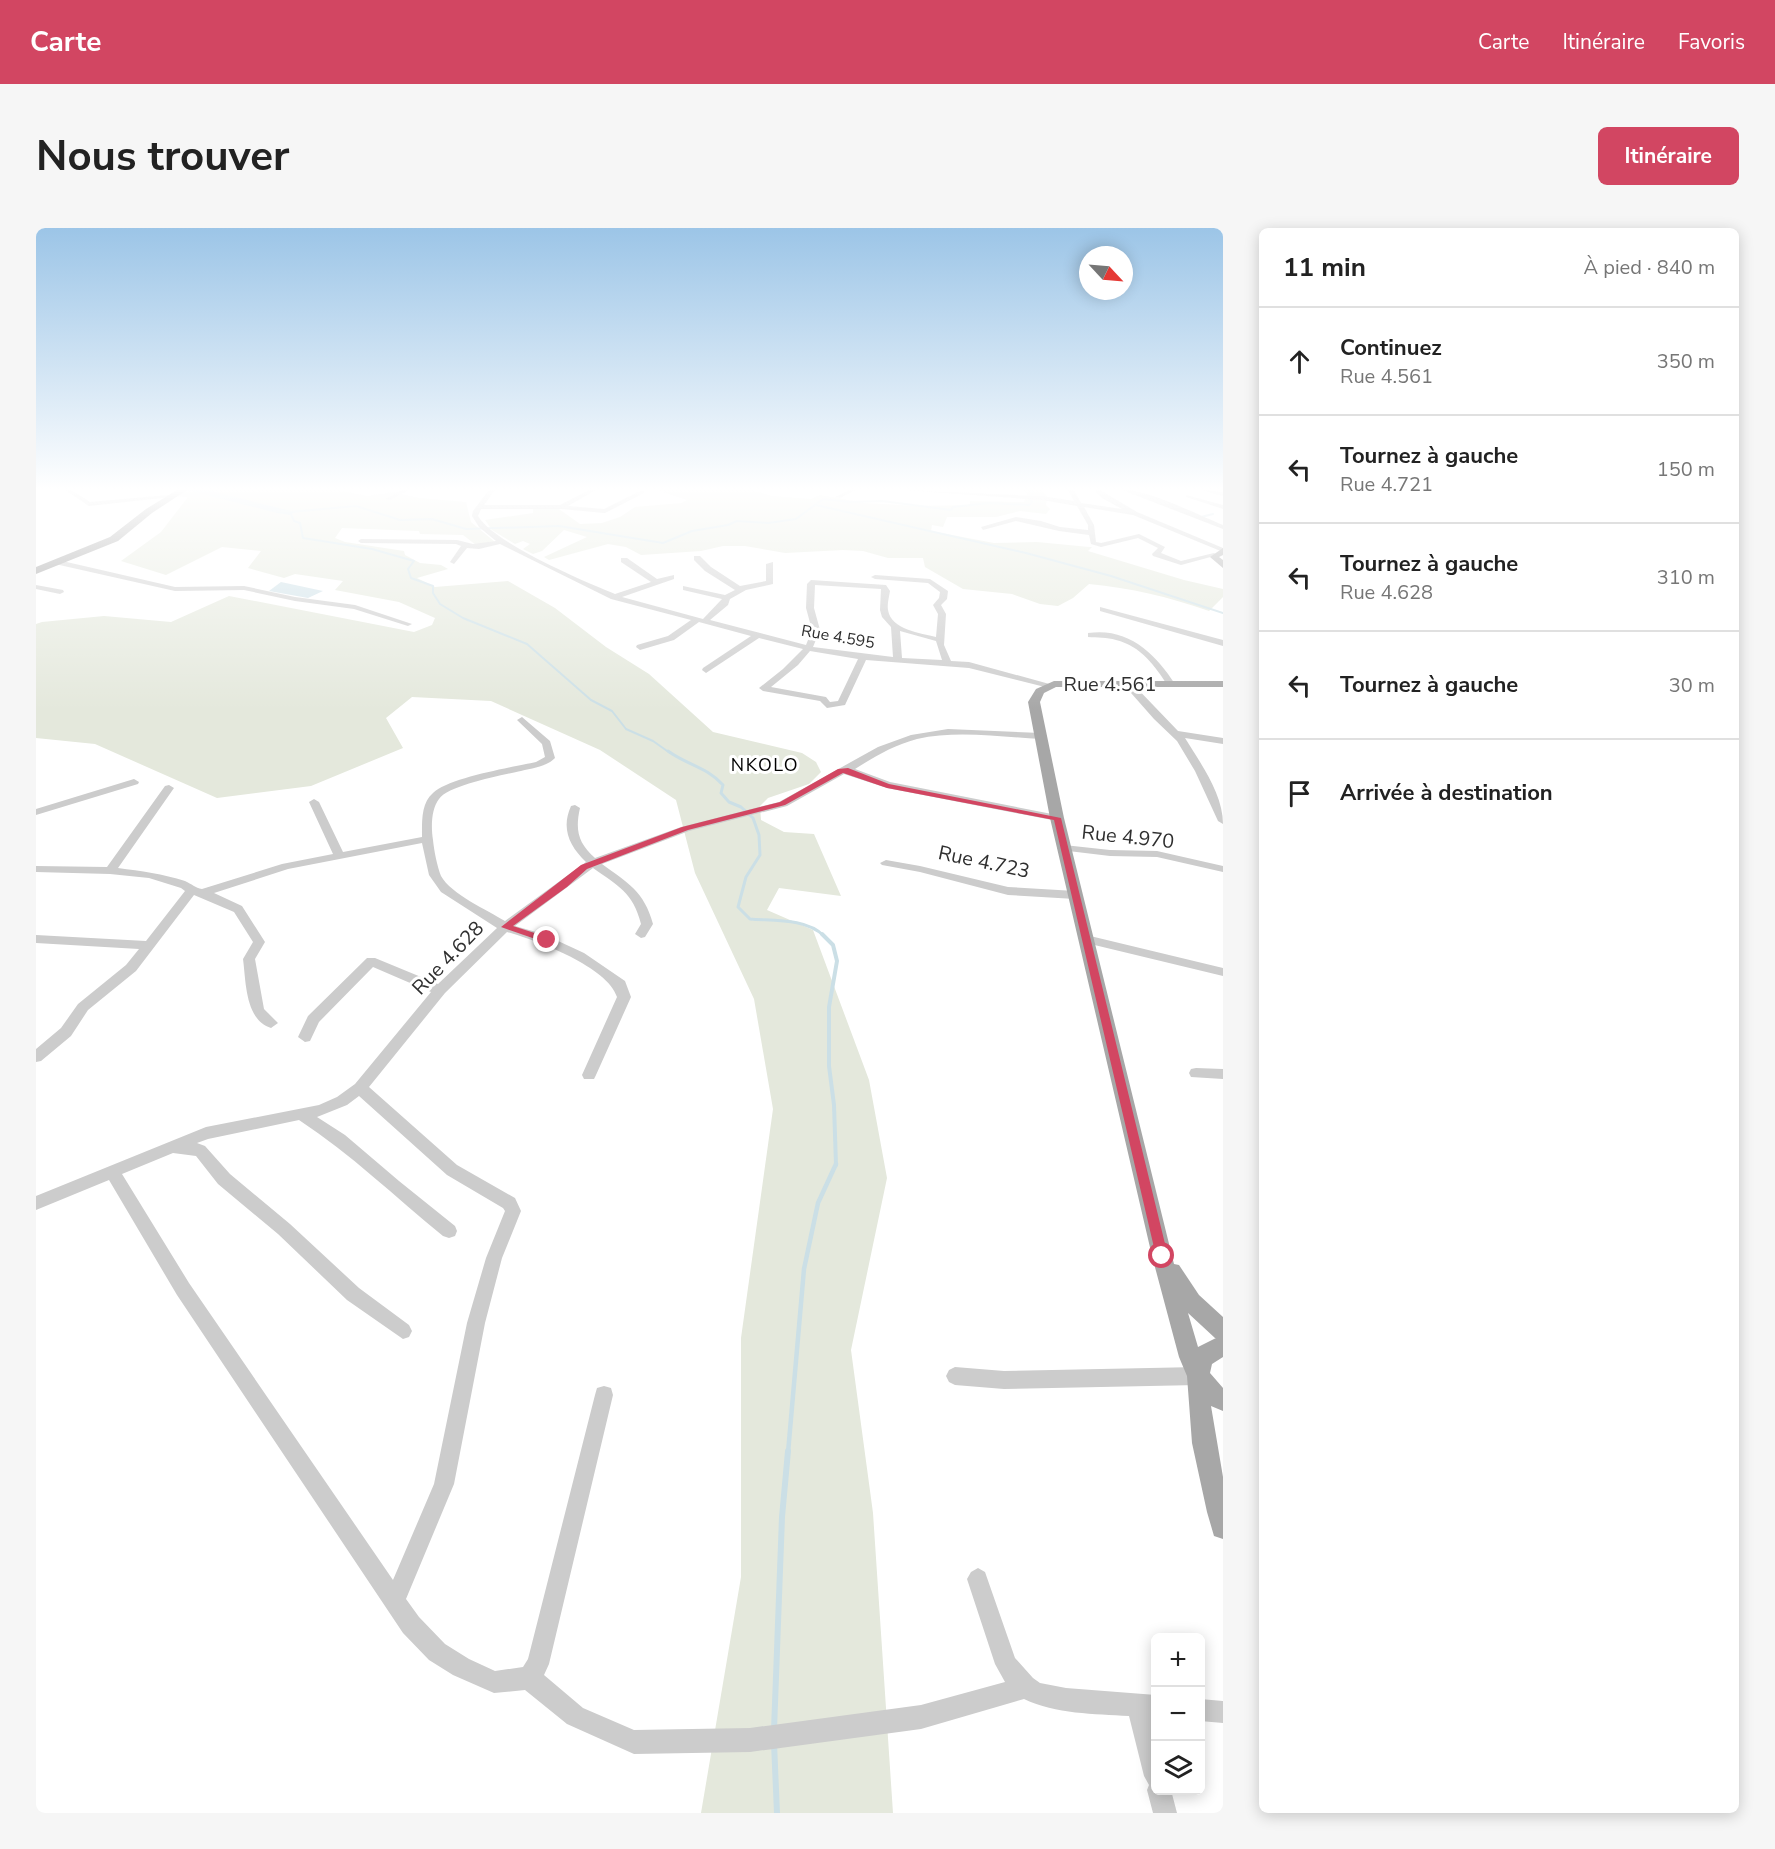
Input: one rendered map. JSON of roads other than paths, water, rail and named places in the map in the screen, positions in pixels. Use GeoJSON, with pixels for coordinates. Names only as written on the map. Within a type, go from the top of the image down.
{"type":"FeatureCollection","features":[{"type":"Feature","properties":{"kind":"highway"},"geometry":{"type":"LineString","coordinates":[[36,571],[53,564]]}},
{"type":"Feature","properties":{"kind":"main road","name":"Rue 4.561"},"geometry":{"type":"LineString","coordinates":[[1198,1376],[1190,1357],[1162,1256],[1057,818],[1034,702],[1040,691],[1049,685],[1223,684]]}},
{"type":"Feature","properties":{"kind":"main road","name":"Rue 4.561"},"geometry":{"type":"LineString","coordinates":[[1162,1256],[1222,1342],[1201,1361],[1198,1376],[1201,1421],[1223,1527]]}},
{"type":"Feature","properties":{"kind":"main road"},"geometry":{"type":"LineString","coordinates":[[1198,1376],[1214,1395],[1223,1400]]}},
{"type":"Feature","properties":{"kind":"street"},"geometry":{"type":"LineString","coordinates":[[67,564],[175,589],[244,588],[355,608],[408,624]]}},
{"type":"Feature","properties":{"kind":"street","name":"Rue 4.595"},"geometry":{"type":"LineString","coordinates":[[547,564],[625,601],[808,648],[863,657],[984,668],[1049,685]]}},
{"type":"Feature","properties":{"kind":"street"},"geometry":{"type":"LineString","coordinates":[[630,564],[656,582]]}},
{"type":"Feature","properties":{"kind":"street"},"geometry":{"type":"LineString","coordinates":[[703,564],[739,589]]}},
{"type":"Feature","properties":{"kind":"street"},"geometry":{"type":"LineString","coordinates":[[640,647],[670,638],[700,621],[739,589],[770,582],[770,564]]}},
{"type":"Feature","properties":{"kind":"street"},"geometry":{"type":"LineString","coordinates":[[614,597],[671,577]]}},
{"type":"Feature","properties":{"kind":"street"},"geometry":{"type":"LineString","coordinates":[[875,577],[933,582],[945,591],[943,599],[937,605],[942,614],[941,651],[947,663]]}},
{"type":"Feature","properties":{"kind":"street"},"geometry":{"type":"LineString","coordinates":[[863,657],[842,703],[827,705],[824,699],[763,688],[777,679],[808,648],[816,633],[810,604],[811,584],[814,582],[883,587],[886,591],[884,612],[895,626],[898,660]]}},
{"type":"Feature","properties":{"kind":"street"},"geometry":{"type":"LineString","coordinates":[[36,587],[60,592]]}},
{"type":"Feature","properties":{"kind":"street"},"geometry":{"type":"LineString","coordinates":[[686,588],[726,598]]}},
{"type":"Feature","properties":{"kind":"street"},"geometry":{"type":"LineString","coordinates":[[1103,609],[1223,643]]}},
{"type":"Feature","properties":{"kind":"street"},"geometry":{"type":"LineString","coordinates":[[895,626],[940,640]]}},
{"type":"Feature","properties":{"kind":"street"},"geometry":{"type":"LineString","coordinates":[[706,670],[757,635]]}},
{"type":"Feature","properties":{"kind":"street"},"geometry":{"type":"LineString","coordinates":[[1091,635],[1116,635],[1147,652],[1160,664],[1171,684]]}},
{"type":"Feature","properties":{"kind":"street"},"geometry":{"type":"LineString","coordinates":[[1128,683],[1157,717],[1177,734],[1200,771],[1223,821]]}},
{"type":"Feature","properties":{"kind":"street"},"geometry":{"type":"LineString","coordinates":[[522,720],[547,743],[550,758],[539,764],[474,779],[436,795],[430,805],[427,839],[438,883],[506,927],[538,937],[580,956],[606,973],[624,991],[618,1012],[589,1075]]}},
{"type":"Feature","properties":{"kind":"street","name":"Rue 4.628"},"geometry":{"type":"LineString","coordinates":[[36,1203],[206,1133],[322,1110],[342,1101],[360,1088],[440,990],[506,927],[592,863],[685,829],[783,804],[841,771],[848,770],[881,749],[914,737],[948,732],[1041,736]]}},
{"type":"Feature","properties":{"kind":"street"},"geometry":{"type":"LineString","coordinates":[[1177,734],[1223,741]]}},
{"type":"Feature","properties":{"kind":"street"},"geometry":{"type":"LineString","coordinates":[[848,770],[887,785],[1057,818]]}},
{"type":"Feature","properties":{"kind":"street"},"geometry":{"type":"LineString","coordinates":[[36,812],[134,782]]}},
{"type":"Feature","properties":{"kind":"street"},"geometry":{"type":"LineString","coordinates":[[110,871],[169,788]]}},
{"type":"Feature","properties":{"kind":"street"},"geometry":{"type":"LineString","coordinates":[[314,802],[339,855]]}},
{"type":"Feature","properties":{"kind":"street"},"geometry":{"type":"LineString","coordinates":[[575,808],[569,824],[575,844],[592,863],[618,881],[642,905],[647,924],[641,934]]}},
{"type":"Feature","properties":{"kind":"street"},"geometry":{"type":"LineString","coordinates":[[36,1057],[66,1032],[83,1007],[131,968],[197,892],[286,866],[427,839]]}},
{"type":"Feature","properties":{"kind":"street","name":"Rue 4.970"},"geometry":{"type":"LineString","coordinates":[[1064,848],[1110,854],[1157,854],[1223,869]]}},
{"type":"Feature","properties":{"kind":"street","name":"Rue 4.723"},"geometry":{"type":"LineString","coordinates":[[886,863],[1008,891],[1075,895]]}},
{"type":"Feature","properties":{"kind":"street"},"geometry":{"type":"LineString","coordinates":[[36,869],[110,871],[150,875],[185,885],[238,909],[259,942],[249,959],[258,1011],[270,1023]]}},
{"type":"Feature","properties":{"kind":"street"},"geometry":{"type":"LineString","coordinates":[[36,939],[149,945]]}},
{"type":"Feature","properties":{"kind":"street"},"geometry":{"type":"LineString","coordinates":[[1086,939],[1223,972]]}},
{"type":"Feature","properties":{"kind":"street"},"geometry":{"type":"LineString","coordinates":[[304,1037],[313,1019],[371,961],[440,990]]}},
{"type":"Feature","properties":{"kind":"street"},"geometry":{"type":"LineString","coordinates":[[1196,1073],[1223,1074]]}},
{"type":"Feature","properties":{"kind":"street"},"geometry":{"type":"LineString","coordinates":[[360,1088],[430,1152],[472,1183],[509,1203],[513,1211],[494,1258],[476,1323],[444,1484],[395,1601]]}},
{"type":"Feature","properties":{"kind":"street"},"geometry":{"type":"LineString","coordinates":[[301,1114],[340,1139],[449,1231]]}},
{"type":"Feature","properties":{"kind":"street"},"geometry":{"type":"LineString","coordinates":[[172,1146],[200,1150],[224,1179],[284,1229],[353,1294],[403,1331]]}},
{"type":"Feature","properties":{"kind":"street"},"geometry":{"type":"LineString","coordinates":[[112,1172],[183,1289],[411,1624],[437,1652],[461,1667],[494,1682],[529,1678],[575,1716],[634,1742],[750,1740],[921,1717],[1026,1687]]}},
{"type":"Feature","properties":{"kind":"street"},"geometry":{"type":"LineString","coordinates":[[955,1376],[1004,1380],[1198,1376]]}},
{"type":"Feature","properties":{"kind":"street"},"geometry":{"type":"LineString","coordinates":[[529,1678],[538,1664],[604,1395]]}},
{"type":"Feature","properties":{"kind":"street"},"geometry":{"type":"LineString","coordinates":[[978,1579],[1006,1664],[1013,1676],[1039,1694],[1147,1706],[1151,1741]]}},
{"type":"Feature","properties":{"kind":"street"},"geometry":{"type":"LineString","coordinates":[[1205,1710],[1223,1712]]}},
{"type":"Feature","properties":{"kind":"street"},"geometry":{"type":"LineString","coordinates":[[1160,1795],[1165,1813]]}},
{"type":"Feature","properties":{"kind":"waterway"},"geometry":{"type":"LineString","coordinates":[[412,564],[408,569],[411,578],[433,586],[433,593],[440,604],[463,618],[527,644],[591,700],[612,711],[626,729],[653,741],[670,753]]}},
{"type":"Feature","properties":{"kind":"waterway"},"geometry":{"type":"LineString","coordinates":[[1067,564],[1111,576],[1223,613]]}},
{"type":"Feature","properties":{"kind":"waterway"},"geometry":{"type":"LineString","coordinates":[[668,751],[717,779],[723,785],[721,793],[729,802],[741,807],[753,818],[759,835],[760,855],[746,877],[738,907],[750,919],[799,923],[817,930],[824,936]]}},
{"type":"Feature","properties":{"kind":"waterway"},"geometry":{"type":"LineString","coordinates":[[824,936],[833,945],[837,961],[829,1007],[829,1066],[834,1105],[836,1164]]}},
{"type":"Feature","properties":{"kind":"waterway"},"geometry":{"type":"LineString","coordinates":[[788,1453],[804,1269],[818,1203],[836,1164]]}},
{"type":"Feature","properties":{"kind":"waterway"},"geometry":{"type":"LineString","coordinates":[[774,1730],[782,1517],[788,1451]]}},
{"type":"Feature","properties":{"kind":"waterway"},"geometry":{"type":"LineString","coordinates":[[774,1743],[777,1813]]}},
{"type":"Feature","properties":{"kind":"district","name":"NKOLO"},"geometry":{"type":"Point","coordinates":[765,765]}}]}
